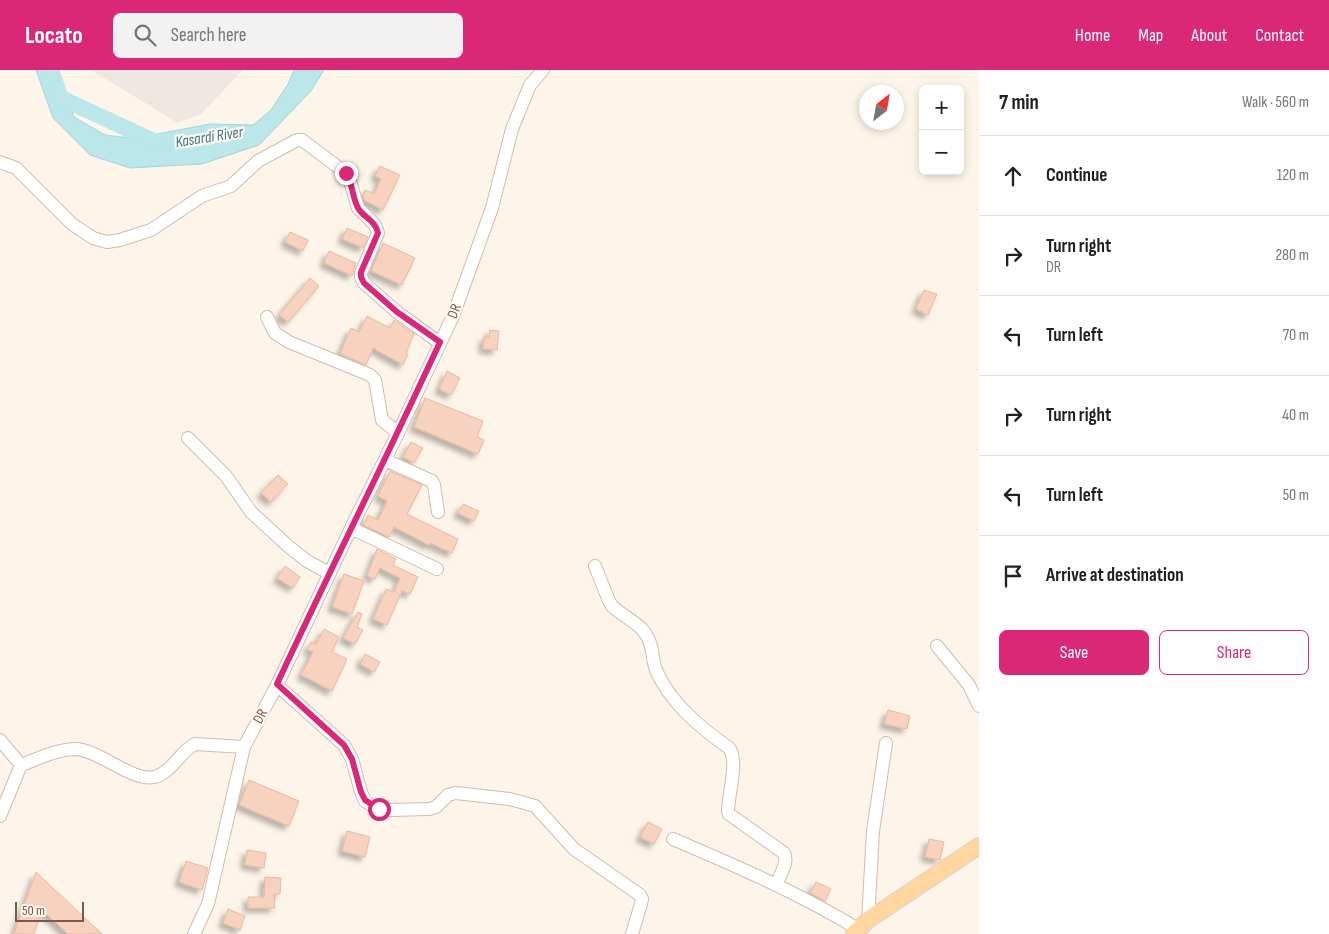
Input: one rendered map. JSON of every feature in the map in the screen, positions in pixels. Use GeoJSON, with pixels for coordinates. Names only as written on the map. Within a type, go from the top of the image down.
{"type":"FeatureCollection","features":[{"type":"Feature","properties":{"kind":"main road"},"geometry":{"type":"LineString","coordinates":[[860,928],[979,846]]}},
{"type":"Feature","properties":{"kind":"street","name":"DR"},"geometry":{"type":"LineString","coordinates":[[194,934],[208,904],[244,747],[277,684],[453,316],[492,208],[512,129],[530,85],[543,70]]}},
{"type":"Feature","properties":{"kind":"street"},"geometry":{"type":"LineString","coordinates":[[0,162],[16,168],[72,224],[93,238],[107,242],[151,230],[202,196],[231,186],[258,160],[297,140],[302,140],[346,173],[358,208],[377,228],[378,233],[361,272],[364,283],[397,312],[440,342]]}},
{"type":"Feature","properties":{"kind":"street"},"geometry":{"type":"LineString","coordinates":[[267,317],[275,333],[289,342],[370,375],[375,380],[382,420],[398,433]]}},
{"type":"Feature","properties":{"kind":"street"},"geometry":{"type":"LineString","coordinates":[[188,438],[226,476],[251,512],[307,561],[329,573]]}},
{"type":"Feature","properties":{"kind":"street"},"geometry":{"type":"LineString","coordinates":[[385,460],[432,482],[438,512]]}},
{"type":"Feature","properties":{"kind":"street"},"geometry":{"type":"LineString","coordinates":[[351,528],[437,569]]}},
{"type":"Feature","properties":{"kind":"street"},"geometry":{"type":"LineString","coordinates":[[595,566],[608,601],[645,633],[653,648],[657,671],[668,691],[697,725],[732,752],[733,766],[728,811],[729,814],[784,853],[786,861],[776,884]]}},
{"type":"Feature","properties":{"kind":"street"},"geometry":{"type":"LineString","coordinates":[[937,646],[969,685],[979,706]]}},
{"type":"Feature","properties":{"kind":"street"},"geometry":{"type":"LineString","coordinates":[[277,684],[344,745],[352,759],[365,800],[379,809],[429,809],[436,807],[448,796],[456,793],[490,798],[505,798],[536,806],[574,849],[640,894],[642,899],[632,934]]}},
{"type":"Feature","properties":{"kind":"street"},"geometry":{"type":"LineString","coordinates":[[0,740],[21,766]]}},
{"type":"Feature","properties":{"kind":"street"},"geometry":{"type":"LineString","coordinates":[[673,839],[776,884],[860,928],[886,743]]}},
{"type":"Feature","properties":{"kind":"street"},"geometry":{"type":"LineString","coordinates":[[0,816],[21,766],[54,753],[75,749],[86,751],[141,776],[154,777],[162,773],[188,747],[195,744],[244,747]]}},
{"type":"Feature","properties":{"kind":"shaded area"},"geometry":{"type":"Polygon","coordinates":[[[91,70],[243,70],[201,114],[178,123],[91,70]]]}},
{"type":"Feature","properties":{"kind":"water"},"geometry":{"type":"Polygon","coordinates":[[[36,70],[56,70],[74,117],[105,135],[139,139],[210,124],[253,125],[271,110],[288,84],[294,70],[324,70],[311,91],[259,145],[202,164],[130,168],[90,155],[53,118],[36,70]]]}},
{"type":"Feature","properties":{"kind":"building"},"geometry":{"type":"Polygon","coordinates":[[[380,166],[400,175],[383,210],[364,200],[363,195],[365,190],[374,194],[381,179],[375,176],[380,166]]]}},
{"type":"Feature","properties":{"kind":"building"},"geometry":{"type":"Polygon","coordinates":[[[347,228],[368,237],[363,248],[342,239],[347,228]]]}},
{"type":"Feature","properties":{"kind":"building"},"geometry":{"type":"Polygon","coordinates":[[[290,232],[308,240],[303,251],[285,242],[290,232]]]}},
{"type":"Feature","properties":{"kind":"building"},"geometry":{"type":"Polygon","coordinates":[[[383,243],[415,258],[402,285],[371,271],[383,243]]]}},
{"type":"Feature","properties":{"kind":"building"},"geometry":{"type":"Polygon","coordinates":[[[329,251],[356,263],[352,276],[324,263],[329,251]]]}},
{"type":"Feature","properties":{"kind":"building"},"geometry":{"type":"Polygon","coordinates":[[[310,278],[319,286],[288,322],[279,315],[310,278]]]}},
{"type":"Feature","properties":{"kind":"building"},"geometry":{"type":"Polygon","coordinates":[[[924,290],[937,294],[928,315],[916,309],[924,290]]]}},
{"type":"Feature","properties":{"kind":"building"},"geometry":{"type":"Polygon","coordinates":[[[367,316],[390,328],[394,320],[414,334],[403,365],[373,348],[366,365],[340,354],[351,328],[359,332],[367,316]]]}},
{"type":"Feature","properties":{"kind":"building"},"geometry":{"type":"Polygon","coordinates":[[[490,330],[499,331],[497,350],[483,349],[484,337],[489,337],[490,330]]]}},
{"type":"Feature","properties":{"kind":"building"},"geometry":{"type":"Polygon","coordinates":[[[447,371],[460,378],[451,395],[439,389],[447,371]]]}},
{"type":"Feature","properties":{"kind":"building"},"geometry":{"type":"Polygon","coordinates":[[[425,398],[483,421],[477,437],[484,440],[478,454],[414,427],[425,398]]]}},
{"type":"Feature","properties":{"kind":"building"},"geometry":{"type":"Polygon","coordinates":[[[411,442],[423,448],[414,463],[403,457],[411,442]]]}},
{"type":"Feature","properties":{"kind":"building"},"geometry":{"type":"Polygon","coordinates":[[[390,471],[422,485],[407,514],[458,539],[452,553],[430,543],[429,545],[394,527],[389,537],[363,525],[368,515],[378,520],[387,501],[378,496],[390,471]]]}},
{"type":"Feature","properties":{"kind":"building"},"geometry":{"type":"Polygon","coordinates":[[[278,475],[288,484],[271,502],[261,493],[278,475]]]}},
{"type":"Feature","properties":{"kind":"building"},"geometry":{"type":"Polygon","coordinates":[[[463,504],[479,511],[474,521],[458,513],[463,504]]]}},
{"type":"Feature","properties":{"kind":"building"},"geometry":{"type":"Polygon","coordinates":[[[377,549],[396,559],[393,565],[418,577],[410,594],[402,591],[387,625],[373,619],[386,589],[394,592],[400,578],[380,568],[375,579],[367,576],[377,549]]]}},
{"type":"Feature","properties":{"kind":"building"},"geometry":{"type":"Polygon","coordinates":[[[285,566],[300,577],[293,588],[277,578],[285,566]]]}},
{"type":"Feature","properties":{"kind":"building"},"geometry":{"type":"Polygon","coordinates":[[[344,574],[364,581],[352,614],[332,607],[344,574]]]}},
{"type":"Feature","properties":{"kind":"building"},"geometry":{"type":"Polygon","coordinates":[[[358,612],[362,614],[357,627],[363,630],[355,644],[343,638],[358,612]]]}},
{"type":"Feature","properties":{"kind":"building"},"geometry":{"type":"Polygon","coordinates":[[[324,629],[339,637],[332,652],[347,659],[332,691],[301,675],[313,652],[307,649],[311,642],[316,644],[324,629]]]}},
{"type":"Feature","properties":{"kind":"building"},"geometry":{"type":"Polygon","coordinates":[[[365,654],[380,662],[374,672],[360,664],[365,654]]]}},
{"type":"Feature","properties":{"kind":"building"},"geometry":{"type":"Polygon","coordinates":[[[888,710],[910,716],[907,729],[884,724],[888,710]]]}},
{"type":"Feature","properties":{"kind":"building"},"geometry":{"type":"Polygon","coordinates":[[[249,780],[299,801],[289,826],[239,805],[249,780]]]}},
{"type":"Feature","properties":{"kind":"building"},"geometry":{"type":"Polygon","coordinates":[[[648,822],[662,829],[654,844],[640,837],[648,822]]]}},
{"type":"Feature","properties":{"kind":"building"},"geometry":{"type":"Polygon","coordinates":[[[347,831],[370,837],[365,857],[342,851],[347,831]]]}},
{"type":"Feature","properties":{"kind":"building"},"geometry":{"type":"Polygon","coordinates":[[[929,839],[944,842],[940,860],[925,857],[929,839]]]}},
{"type":"Feature","properties":{"kind":"building"},"geometry":{"type":"Polygon","coordinates":[[[247,850],[266,853],[264,868],[245,865],[247,850]]]}},
{"type":"Feature","properties":{"kind":"building"},"geometry":{"type":"Polygon","coordinates":[[[186,861],[208,868],[202,890],[179,882],[186,861]]]}},
{"type":"Feature","properties":{"kind":"building"},"geometry":{"type":"Polygon","coordinates":[[[36,872],[102,934],[68,934],[42,910],[34,934],[14,934],[36,872]]]}},
{"type":"Feature","properties":{"kind":"building"},"geometry":{"type":"Polygon","coordinates":[[[265,877],[281,878],[280,894],[274,894],[275,908],[248,908],[248,897],[264,897],[265,877]]]}},
{"type":"Feature","properties":{"kind":"building"},"geometry":{"type":"Polygon","coordinates":[[[816,882],[831,889],[825,901],[810,893],[816,882]]]}},
{"type":"Feature","properties":{"kind":"building"},"geometry":{"type":"Polygon","coordinates":[[[228,909],[245,916],[240,930],[223,923],[228,909]]]}},
{"type":"Feature","properties":{"kind":"waterway","name":"Kasardi River"},"geometry":{"type":"LineString","coordinates":[[51,70],[61,98],[160,144],[164,144]]}},
{"type":"Feature","properties":{"kind":"route"},"geometry":{"type":"LineString","coordinates":[[346,173],[358,208],[375,225],[378,233],[361,272],[364,283],[397,312],[440,342],[277,684],[344,745],[352,759],[365,800],[379,809]]}}]}
